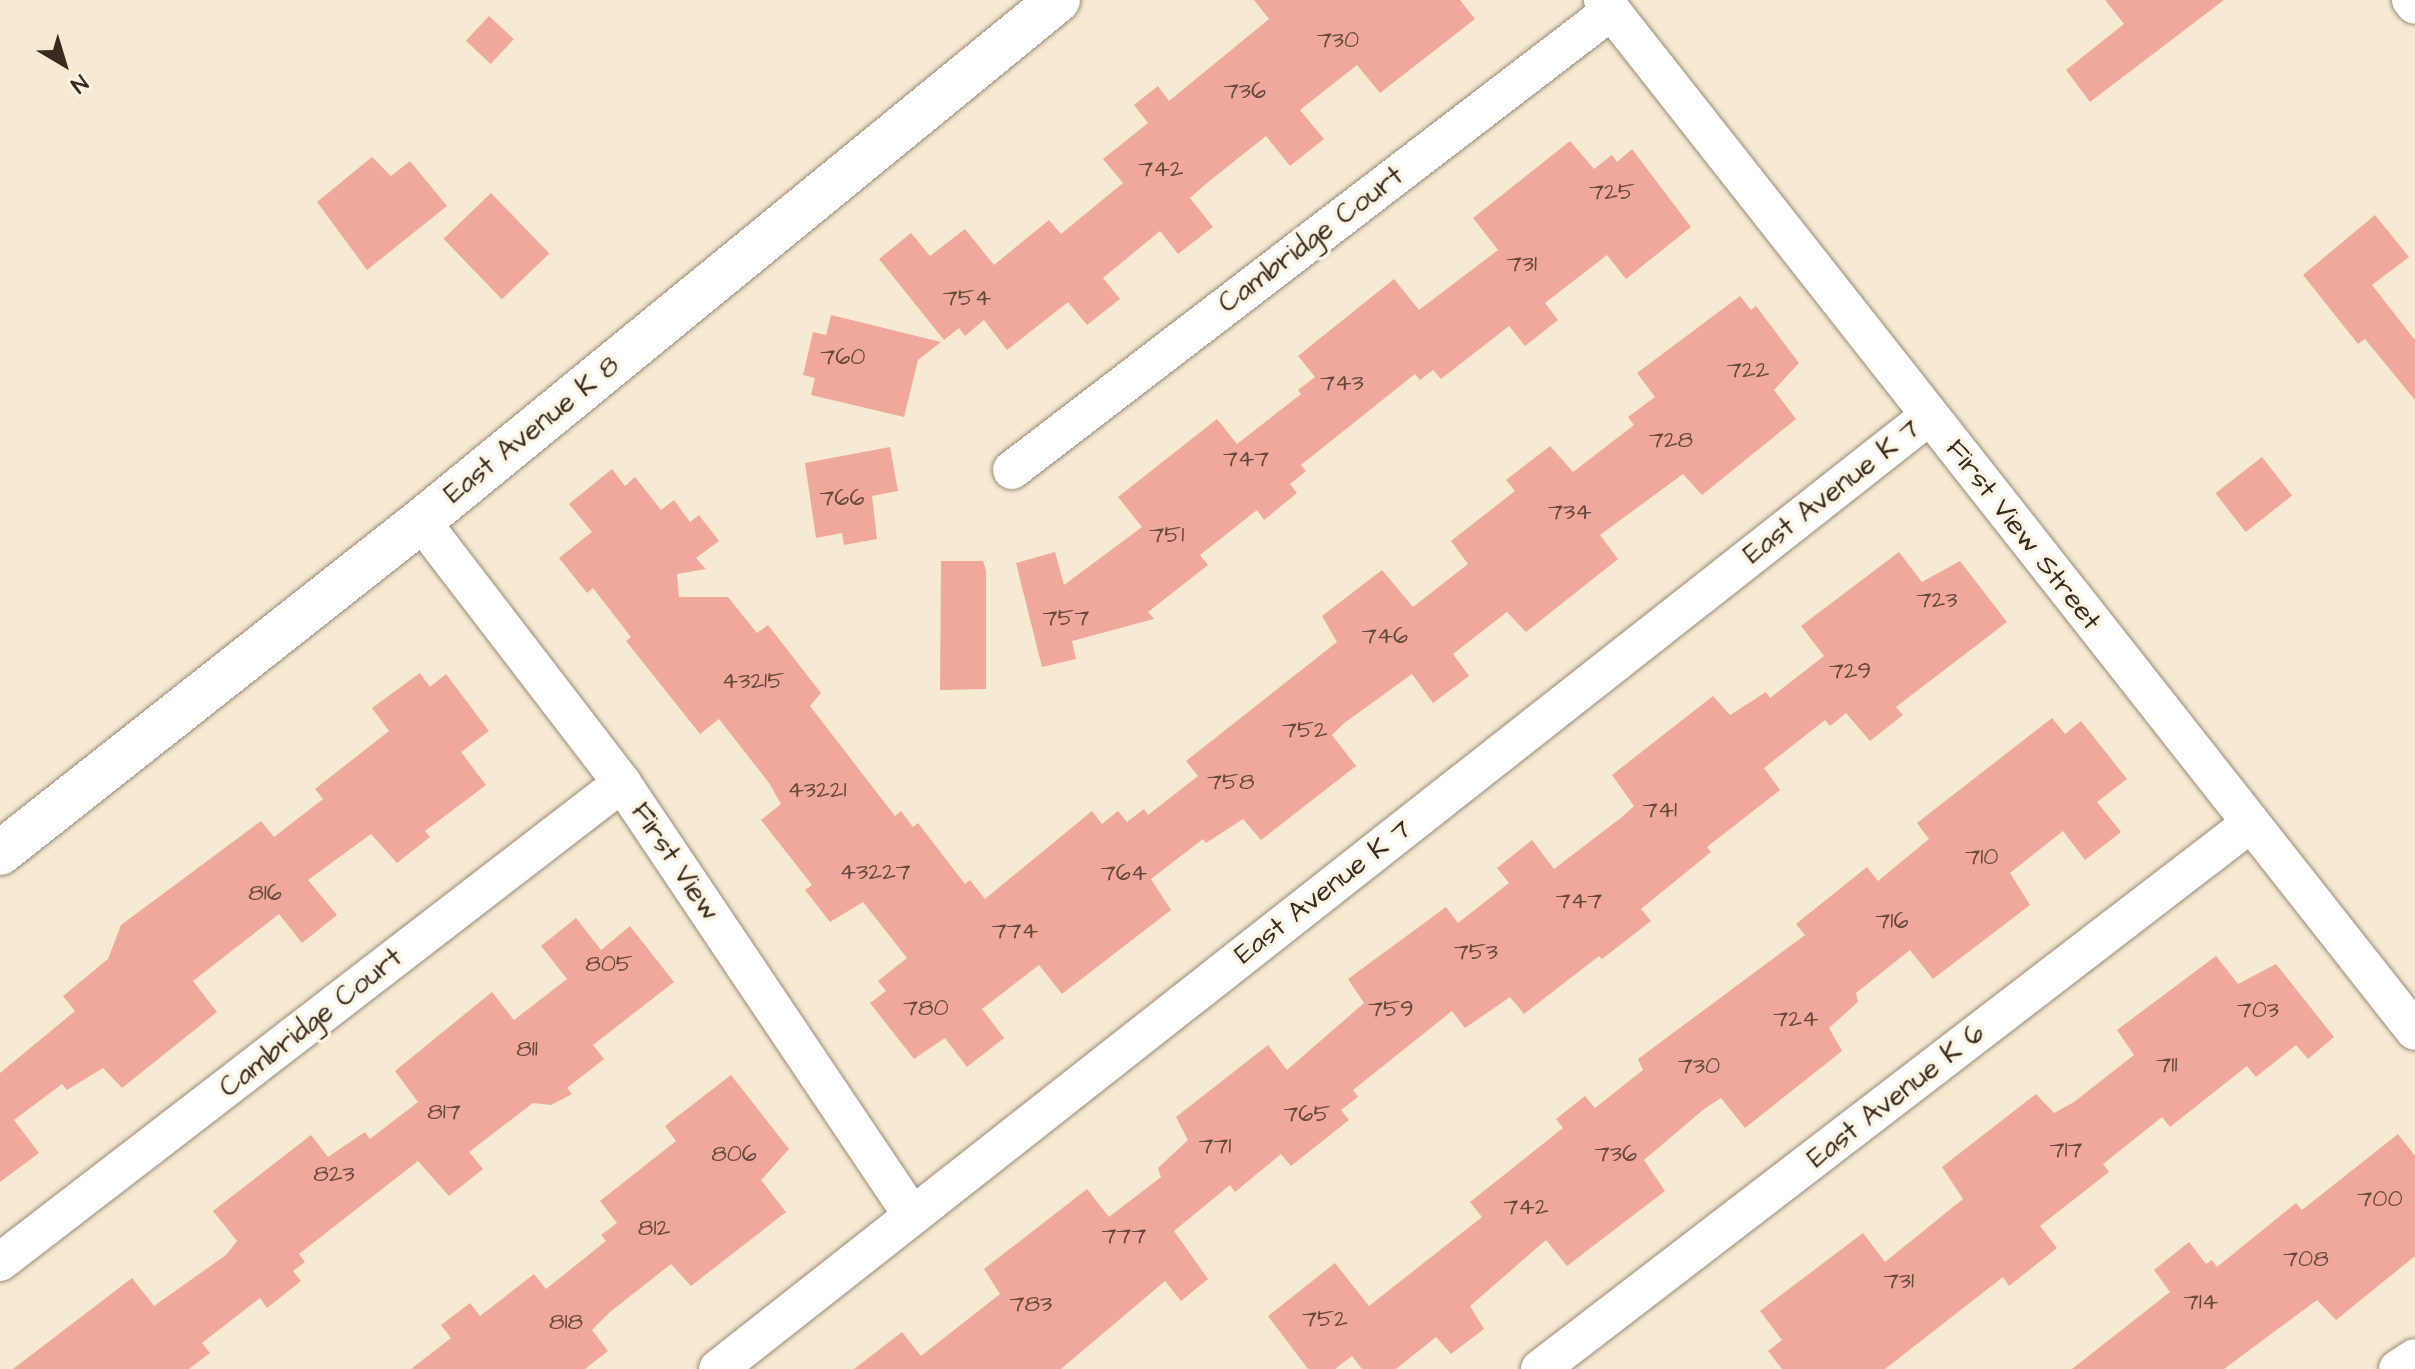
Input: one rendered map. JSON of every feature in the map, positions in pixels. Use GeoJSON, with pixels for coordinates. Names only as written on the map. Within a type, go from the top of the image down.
{"type":"FeatureCollection","features":[{"type":"Feature","properties":{"kind":"street","name":"East Avenue K 8"},"geometry":{"type":"LineString","coordinates":[[0,853],[421,521],[1058,0]]}},
{"type":"Feature","properties":{"kind":"street","name":"First View Street"},"geometry":{"type":"LineString","coordinates":[[1607,5],[2415,1031]]}},
{"type":"Feature","properties":{"kind":"street","name":"Cambridge Court"},"geometry":{"type":"LineString","coordinates":[[1012,470],[1607,5]]}},
{"type":"Feature","properties":{"kind":"street","name":"East Avenue K 7"},"geometry":{"type":"LineString","coordinates":[[718,1369],[1929,416]]}},
{"type":"Feature","properties":{"kind":"street","name":"First View"},"geometry":{"type":"LineString","coordinates":[[421,521],[622,783],[912,1215]]}},
{"type":"Feature","properties":{"kind":"street","name":"Cambridge Court"},"geometry":{"type":"LineString","coordinates":[[0,1262],[622,783]]}},
{"type":"Feature","properties":{"kind":"street","name":"East Avenue K 6"},"geometry":{"type":"LineString","coordinates":[[1540,1369],[2251,823]]}},
{"type":"Feature","properties":{"kind":"street"},"geometry":{"type":"LineString","coordinates":[[2398,1369],[2415,1358]]}},
{"type":"Feature","properties":{"kind":"building"},"geometry":{"type":"Polygon","coordinates":[[[1254,0],[1460,0],[1475,19],[1380,93],[1357,65],[1300,110],[1324,139],[1290,166],[1266,136],[1190,198],[1213,227],[1178,254],[1160,231],[1103,278],[1120,299],[1087,325],[1068,302],[1007,350],[984,320],[965,336],[959,328],[944,340],[879,259],[911,233],[930,256],[965,229],[994,265],[1049,220],[1061,234],[1123,183],[1103,159],[1148,123],[1134,105],[1158,86],[1169,101],[1269,19],[1254,0]]]}},
{"type":"Feature","properties":{"kind":"building"},"geometry":{"type":"Polygon","coordinates":[[[2105,0],[2224,0],[2090,102],[2066,70],[2124,24],[2105,0]]]}},
{"type":"Feature","properties":{"kind":"building"},"geometry":{"type":"Polygon","coordinates":[[[489,16],[514,39],[491,64],[466,41],[489,16]]]}},
{"type":"Feature","properties":{"kind":"building"},"geometry":{"type":"Polygon","coordinates":[[[1570,141],[1594,169],[1612,155],[1617,162],[1632,149],[1691,227],[1626,279],[1607,255],[1545,303],[1558,320],[1525,346],[1509,326],[1441,379],[1433,370],[1420,380],[1415,374],[1301,465],[1306,471],[1290,484],[1297,493],[1264,520],[1257,510],[1200,555],[1208,565],[1148,612],[1154,619],[1072,641],[1076,659],[1042,667],[1016,563],[1055,552],[1064,585],[1142,527],[1118,497],[1217,419],[1237,444],[1301,394],[1298,390],[1315,377],[1298,356],[1394,279],[1419,310],[1498,250],[1473,218],[1570,141]]]}},
{"type":"Feature","properties":{"kind":"building"},"geometry":{"type":"Polygon","coordinates":[[[372,157],[391,176],[410,161],[447,206],[367,270],[317,202],[372,157]]]}},
{"type":"Feature","properties":{"kind":"building"},"geometry":{"type":"Polygon","coordinates":[[[491,193],[549,253],[502,299],[444,239],[491,193]]]}},
{"type":"Feature","properties":{"kind":"building"},"geometry":{"type":"Polygon","coordinates":[[[2375,215],[2409,257],[2372,285],[2415,340],[2415,400],[2365,339],[2358,344],[2303,275],[2375,215]]]}},
{"type":"Feature","properties":{"kind":"building"},"geometry":{"type":"Polygon","coordinates":[[[1740,296],[1751,310],[1756,306],[1799,363],[1774,390],[1796,419],[1702,495],[1683,474],[1600,535],[1618,559],[1526,632],[1507,612],[1453,654],[1469,676],[1433,703],[1412,674],[1343,724],[1332,735],[1356,766],[1261,840],[1243,819],[1206,843],[1203,839],[1151,879],[1171,910],[1062,994],[1039,965],[982,1009],[1004,1038],[967,1067],[945,1038],[914,1059],[870,1003],[886,991],[878,981],[907,958],[863,902],[830,922],[805,890],[812,885],[761,820],[781,804],[769,783],[719,719],[700,734],[626,641],[631,637],[593,588],[587,593],[559,558],[592,532],[569,504],[612,469],[625,486],[635,477],[661,510],[674,500],[690,522],[699,515],[719,541],[696,558],[706,569],[677,574],[679,597],[728,597],[757,633],[768,625],[821,693],[810,706],[895,816],[901,811],[913,827],[918,823],[965,884],[970,880],[985,899],[1092,811],[1102,824],[1118,811],[1127,822],[1144,809],[1148,815],[1198,776],[1186,761],[1337,642],[1322,616],[1382,570],[1413,607],[1468,564],[1451,541],[1515,491],[1506,480],[1550,446],[1573,472],[1634,425],[1628,417],[1655,397],[1637,373],[1740,296]]]}},
{"type":"Feature","properties":{"kind":"building"},"geometry":{"type":"Polygon","coordinates":[[[831,315],[941,342],[918,360],[904,417],[811,395],[815,378],[803,375],[813,332],[826,335],[831,315]]]}},
{"type":"Feature","properties":{"kind":"building"},"geometry":{"type":"Polygon","coordinates":[[[890,447],[898,491],[872,496],[877,539],[844,545],[842,533],[816,538],[805,463],[890,447]]]}},
{"type":"Feature","properties":{"kind":"building"},"geometry":{"type":"Polygon","coordinates":[[[2262,457],[2292,496],[2246,532],[2216,493],[2262,457]]]}},
{"type":"Feature","properties":{"kind":"building"},"geometry":{"type":"Polygon","coordinates":[[[1899,552],[1922,582],[1960,561],[2007,622],[1896,707],[1903,715],[1870,741],[1846,713],[1830,726],[1825,720],[1764,768],[1780,790],[1707,847],[1711,852],[1641,909],[1651,921],[1602,959],[1599,956],[1524,1014],[1510,997],[1465,1028],[1452,1011],[1353,1090],[1358,1097],[1341,1110],[1349,1120],[1291,1166],[1281,1154],[1235,1192],[1230,1185],[1174,1231],[1208,1279],[1181,1301],[1165,1281],[1061,1369],[854,1369],[902,1332],[921,1356],[1000,1294],[984,1269],[1087,1189],[1109,1217],[1161,1177],[1158,1168],[1188,1140],[1176,1117],[1268,1045],[1287,1070],[1364,1003],[1348,979],[1446,907],[1458,923],[1509,883],[1497,868],[1532,840],[1554,869],[1622,817],[1634,806],[1612,775],[1713,696],[1730,715],[1766,692],[1770,698],[1824,656],[1801,626],[1899,552]]]}},
{"type":"Feature","properties":{"kind":"building"},"geometry":{"type":"Polygon","coordinates":[[[941,561],[983,561],[986,571],[986,689],[940,690],[941,561]]]}},
{"type":"Feature","properties":{"kind":"building"},"geometry":{"type":"Polygon","coordinates":[[[420,673],[430,687],[446,674],[489,731],[461,752],[486,785],[425,831],[430,837],[397,863],[371,834],[308,880],[337,915],[302,943],[279,914],[193,981],[217,1012],[122,1088],[103,1068],[67,1090],[62,1084],[14,1120],[39,1153],[0,1182],[0,1073],[75,1011],[63,996],[108,959],[121,925],[261,821],[274,837],[323,799],[315,789],[389,731],[372,708],[420,673]]]}},
{"type":"Feature","properties":{"kind":"building"},"geometry":{"type":"Polygon","coordinates":[[[2052,718],[2065,734],[2081,721],[2127,779],[2097,802],[2121,832],[2085,860],[2063,831],[2010,873],[2030,905],[1933,979],[1910,950],[1856,993],[1858,1002],[1829,1028],[1842,1051],[1745,1128],[1721,1098],[1704,1109],[1644,1160],[1665,1191],[1567,1266],[1546,1240],[1470,1306],[1484,1329],[1451,1354],[1436,1337],[1396,1369],[1362,1369],[1352,1356],[1335,1369],[1308,1369],[1268,1316],[1335,1263],[1369,1306],[1482,1217],[1470,1202],[1563,1128],[1556,1119],[1585,1096],[1595,1108],[1643,1070],[1638,1059],[1805,935],[1796,924],[1867,867],[1878,881],[1929,839],[1917,823],[2052,718]]]}},
{"type":"Feature","properties":{"kind":"building"},"geometry":{"type":"Polygon","coordinates":[[[576,918],[601,950],[630,926],[674,982],[593,1045],[604,1059],[567,1088],[572,1094],[551,1105],[533,1103],[469,1152],[483,1169],[449,1196],[418,1161],[299,1254],[305,1262],[293,1271],[301,1281],[267,1308],[260,1298],[202,1343],[210,1353],[189,1369],[13,1369],[132,1278],[154,1306],[226,1255],[237,1241],[213,1211],[311,1135],[328,1157],[365,1132],[370,1139],[418,1102],[395,1071],[492,992],[514,1020],[567,979],[541,946],[576,918]]]}},
{"type":"Feature","properties":{"kind":"building"},"geometry":{"type":"Polygon","coordinates":[[[2216,956],[2238,984],[2276,964],[2334,1037],[2308,1059],[2296,1045],[2256,1077],[2247,1066],[2170,1127],[2162,1117],[2103,1164],[2109,1172],[2040,1226],[2057,1248],[2009,1286],[2003,1277],[1885,1369],[1782,1369],[1768,1351],[1782,1340],[1760,1311],[1863,1233],[1885,1262],[1963,1199],[1942,1167],[2036,1094],[2054,1113],[2074,1102],[2134,1055],[2117,1030],[2216,956]]]}},
{"type":"Feature","properties":{"kind":"building"},"geometry":{"type":"Polygon","coordinates":[[[731,1075],[789,1149],[761,1180],[786,1212],[691,1286],[671,1264],[592,1330],[608,1351],[585,1369],[411,1369],[451,1338],[441,1325],[470,1303],[480,1316],[534,1274],[546,1289],[606,1241],[601,1235],[617,1223],[600,1201],[676,1141],[665,1126],[731,1075]]]}},
{"type":"Feature","properties":{"kind":"building"},"geometry":{"type":"Polygon","coordinates":[[[2398,1134],[2415,1156],[2415,1256],[2336,1320],[2317,1300],[2224,1369],[2072,1369],[2170,1292],[2154,1270],[2189,1242],[2206,1264],[2212,1260],[2217,1267],[2296,1203],[2302,1210],[2398,1134]]]}}]}
